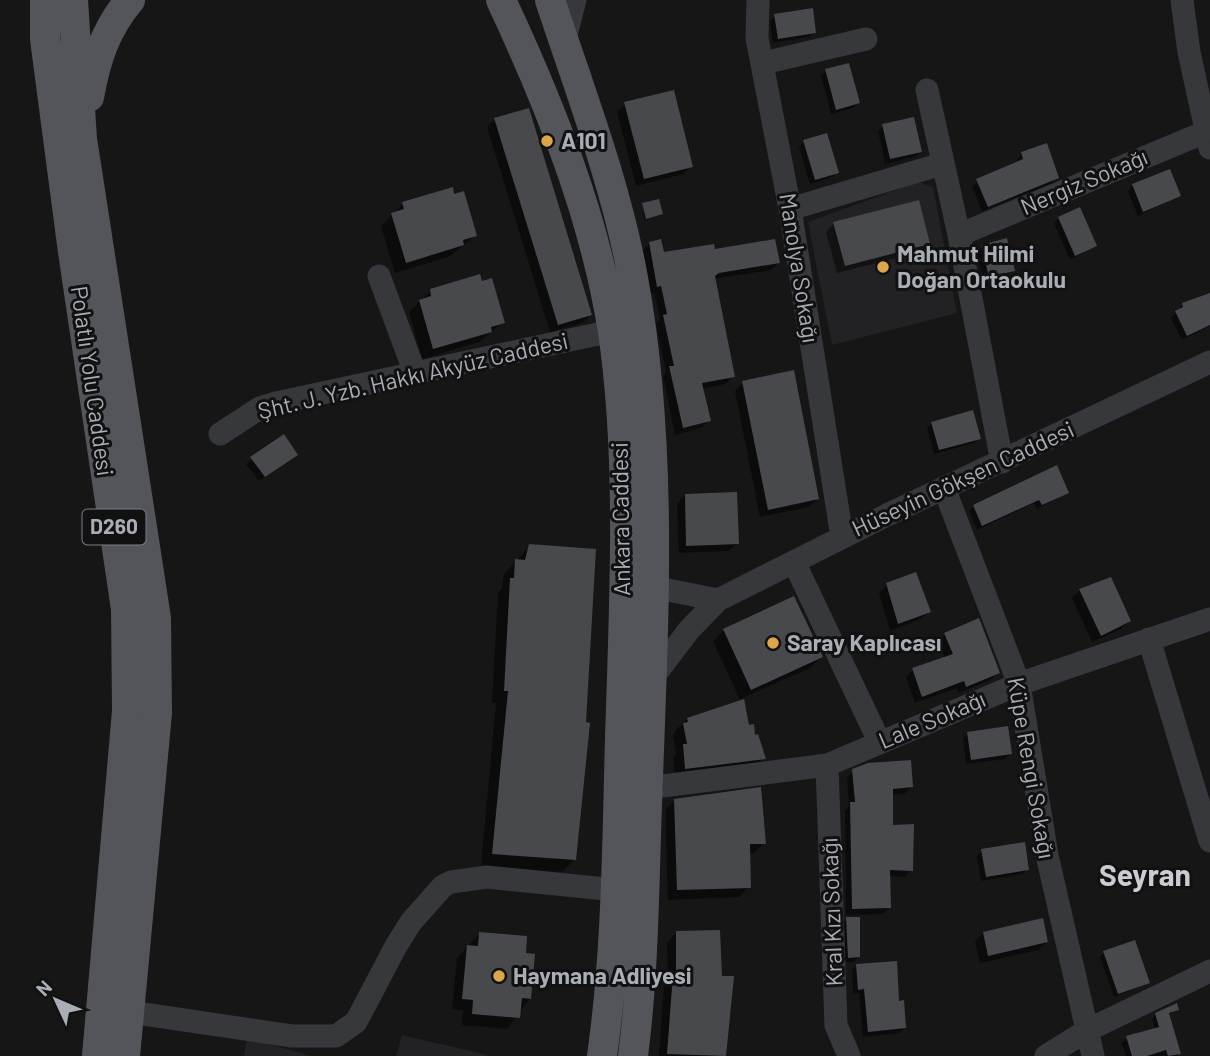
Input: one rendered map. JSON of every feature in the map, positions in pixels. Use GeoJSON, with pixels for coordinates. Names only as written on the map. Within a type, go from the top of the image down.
{"type":"FeatureCollection","features":[{"type":"Feature","properties":{"kind":"main road","name":"Polatlı Yolu Caddesi"},"geometry":{"type":"LineString","coordinates":[[46,0],[45,39],[73,252],[126,609],[127,711],[97,1056]]}},
{"type":"Feature","properties":{"kind":"main road","name":"Polatlı Yolu Caddesi"},"geometry":{"type":"LineString","coordinates":[[73,0],[82,139],[156,618],[156,713],[125,1056]]}},
{"type":"Feature","properties":{"kind":"main road","name":"Polatlı Yolu Caddesi"},"geometry":{"type":"LineString","coordinates":[[82,139],[100,48],[107,31],[130,0]]}},
{"type":"Feature","properties":{"kind":"main road","name":"Ankara Caddesi"},"geometry":{"type":"LineString","coordinates":[[501,0],[541,92],[583,205],[612,331],[620,403],[624,532],[616,890],[614,954],[602,1056]]}},
{"type":"Feature","properties":{"kind":"main road","name":"Ankara Caddesi"},"geometry":{"type":"LineString","coordinates":[[550,0],[622,229],[637,302],[649,408],[653,587],[646,904],[633,1056]]}},
{"type":"Feature","properties":{"kind":"street"},"geometry":{"type":"LineString","coordinates":[[564,43],[575,0]]}},
{"type":"Feature","properties":{"kind":"street","name":"Manolya Sokağı"},"geometry":{"type":"LineString","coordinates":[[758,0],[755,22],[790,209],[842,537]]}},
{"type":"Feature","properties":{"kind":"street"},"geometry":{"type":"LineString","coordinates":[[1182,0],[1209,136]]}},
{"type":"Feature","properties":{"kind":"street"},"geometry":{"type":"LineString","coordinates":[[762,63],[866,39]]}},
{"type":"Feature","properties":{"kind":"street"},"geometry":{"type":"LineString","coordinates":[[927,90],[959,235],[1002,462]]}},
{"type":"Feature","properties":{"kind":"street","name":"Nergiz Sokağı"},"geometry":{"type":"LineString","coordinates":[[959,235],[1209,136]]}},
{"type":"Feature","properties":{"kind":"street"},"geometry":{"type":"LineString","coordinates":[[790,209],[942,164]]}},
{"type":"Feature","properties":{"kind":"street"},"geometry":{"type":"LineString","coordinates":[[379,276],[415,373]]}},
{"type":"Feature","properties":{"kind":"street","name":"Şht. J. Yzb. Hakkı Akyüz Caddesi"},"geometry":{"type":"LineString","coordinates":[[220,434],[260,408],[612,331]]}},
{"type":"Feature","properties":{"kind":"street","name":"Hüseyin Gökşen Caddesi"},"geometry":{"type":"LineString","coordinates":[[651,680],[689,629],[719,600],[842,537],[1210,362]]}},
{"type":"Feature","properties":{"kind":"street","name":"Küpe Rengi Sokağı"},"geometry":{"type":"LineString","coordinates":[[944,488],[1019,684],[1047,855],[1093,1056]]}},
{"type":"Feature","properties":{"kind":"street"},"geometry":{"type":"LineString","coordinates":[[794,562],[879,741]]}},
{"type":"Feature","properties":{"kind":"street"},"geometry":{"type":"LineString","coordinates":[[653,587],[719,600]]}},
{"type":"Feature","properties":{"kind":"street","name":"Lale Sokağı"},"geometry":{"type":"LineString","coordinates":[[647,788],[827,765],[1019,684],[1210,619]]}},
{"type":"Feature","properties":{"kind":"street"},"geometry":{"type":"LineString","coordinates":[[1150,639],[1210,841]]}},
{"type":"Feature","properties":{"kind":"street","name":"Kral Kızı Sokağı"},"geometry":{"type":"LineString","coordinates":[[827,765],[836,1025],[849,1056]]}},
{"type":"Feature","properties":{"kind":"street"},"geometry":{"type":"LineString","coordinates":[[130,1012],[292,1036],[336,1036],[356,1023],[385,963],[411,922],[443,886],[451,882],[487,877],[616,890]]}},
{"type":"Feature","properties":{"kind":"street"},"geometry":{"type":"LineString","coordinates":[[1046,1056],[1086,1031],[1210,971]]}},
{"type":"Feature","properties":{"kind":"street"},"geometry":{"type":"LineString","coordinates":[[830,1056],[836,1025]]}},
{"type":"Feature","properties":{"kind":"shaded area","name":"Mahmut Hilmi Doğan Ortaokulu"},"geometry":{"type":"Polygon","coordinates":[[[918,182],[933,187],[957,313],[832,345],[808,222],[918,182]]]}},
{"type":"Feature","properties":{"kind":"shaded area"},"geometry":{"type":"Polygon","coordinates":[[[402,1035],[483,1054],[488,1056],[396,1056],[402,1035]]]}},
{"type":"Feature","properties":{"kind":"shaded area"},"geometry":{"type":"Polygon","coordinates":[[[247,1038],[312,1056],[244,1056],[247,1038]]]}},
{"type":"Feature","properties":{"kind":"building"},"geometry":{"type":"Polygon","coordinates":[[[813,8],[816,33],[778,39],[774,14],[813,8]]]}},
{"type":"Feature","properties":{"kind":"building"},"geometry":{"type":"Polygon","coordinates":[[[849,63],[860,103],[836,110],[825,69],[849,63]]]}},
{"type":"Feature","properties":{"kind":"building"},"geometry":{"type":"Polygon","coordinates":[[[674,90],[693,167],[644,179],[624,102],[674,90]]]}},
{"type":"Feature","properties":{"kind":"building"},"geometry":{"type":"Polygon","coordinates":[[[529,108],[592,315],[558,325],[494,118],[529,108]]]}},
{"type":"Feature","properties":{"kind":"building"},"geometry":{"type":"Polygon","coordinates":[[[914,117],[922,152],[890,159],[882,124],[914,117]]]}},
{"type":"Feature","properties":{"kind":"building"},"geometry":{"type":"Polygon","coordinates":[[[827,133],[839,173],[815,180],[803,140],[827,133]]]}},
{"type":"Feature","properties":{"kind":"building"},"geometry":{"type":"Polygon","coordinates":[[[1047,143],[1059,178],[988,207],[976,179],[1023,159],[1021,152],[1047,143]]]}},
{"type":"Feature","properties":{"kind":"building"},"geometry":{"type":"Polygon","coordinates":[[[1170,169],[1181,196],[1143,212],[1132,184],[1170,169]]]}},
{"type":"Feature","properties":{"kind":"building"},"geometry":{"type":"Polygon","coordinates":[[[453,187],[454,194],[464,191],[477,236],[463,240],[464,245],[406,263],[391,213],[404,209],[402,202],[453,187]]]}},
{"type":"Feature","properties":{"kind":"building"},"geometry":{"type":"Polygon","coordinates":[[[659,199],[663,214],[646,219],[642,203],[659,199]]]}},
{"type":"Feature","properties":{"kind":"building"},"geometry":{"type":"Polygon","coordinates":[[[919,200],[930,244],[845,266],[833,222],[919,200]]]}},
{"type":"Feature","properties":{"kind":"building"},"geometry":{"type":"Polygon","coordinates":[[[1080,207],[1097,246],[1075,256],[1058,217],[1080,207]]]}},
{"type":"Feature","properties":{"kind":"building"},"geometry":{"type":"Polygon","coordinates":[[[1007,238],[1015,271],[989,277],[981,245],[1007,238]]]}},
{"type":"Feature","properties":{"kind":"building"},"geometry":{"type":"Polygon","coordinates":[[[661,239],[664,252],[714,244],[715,249],[775,239],[780,263],[719,273],[715,276],[735,377],[702,383],[711,421],[683,428],[669,366],[674,366],[663,315],[667,314],[661,286],[657,287],[649,242],[661,239]]]}},
{"type":"Feature","properties":{"kind":"building"},"geometry":{"type":"Polygon","coordinates":[[[480,274],[482,281],[492,278],[505,323],[491,327],[492,332],[433,349],[419,300],[431,296],[430,289],[480,274]]]}},
{"type":"Feature","properties":{"kind":"building"},"geometry":{"type":"Polygon","coordinates":[[[1210,293],[1210,325],[1187,336],[1175,311],[1183,307],[1182,303],[1210,293]]]}},
{"type":"Feature","properties":{"kind":"building"},"geometry":{"type":"Polygon","coordinates":[[[794,370],[819,499],[768,510],[742,381],[794,370]]]}},
{"type":"Feature","properties":{"kind":"building"},"geometry":{"type":"Polygon","coordinates":[[[973,410],[981,439],[939,450],[931,422],[973,410]]]}},
{"type":"Feature","properties":{"kind":"building"},"geometry":{"type":"Polygon","coordinates":[[[284,434],[298,455],[265,477],[250,457],[284,434]]]}},
{"type":"Feature","properties":{"kind":"building"},"geometry":{"type":"Polygon","coordinates":[[[1057,465],[1069,493],[1042,505],[1039,500],[982,526],[973,505],[1057,465]]]}},
{"type":"Feature","properties":{"kind":"building"},"geometry":{"type":"Polygon","coordinates":[[[737,492],[739,544],[686,546],[685,494],[737,492]]]}},
{"type":"Feature","properties":{"kind":"building"},"geometry":{"type":"Polygon","coordinates":[[[529,544],[596,549],[586,722],[590,723],[576,860],[492,854],[508,691],[504,691],[510,578],[514,578],[515,559],[525,560],[529,544]]]}},
{"type":"Feature","properties":{"kind":"building"},"geometry":{"type":"Polygon","coordinates":[[[916,572],[931,612],[898,624],[886,583],[916,572]]]}},
{"type":"Feature","properties":{"kind":"building"},"geometry":{"type":"Polygon","coordinates":[[[1111,577],[1131,621],[1101,636],[1079,589],[1111,577]]]}},
{"type":"Feature","properties":{"kind":"building","name":"Saray Kaplıcası"},"geometry":{"type":"Polygon","coordinates":[[[794,596],[823,657],[751,690],[723,629],[794,596]]]}},
{"type":"Feature","properties":{"kind":"building"},"geometry":{"type":"Polygon","coordinates":[[[979,618],[1000,673],[966,687],[964,681],[922,697],[912,668],[953,654],[944,633],[979,618]]]}},
{"type":"Feature","properties":{"kind":"building"},"geometry":{"type":"Polygon","coordinates":[[[744,699],[749,725],[754,724],[755,735],[758,734],[766,759],[685,769],[683,744],[687,744],[683,723],[688,722],[687,718],[744,699]]]}},
{"type":"Feature","properties":{"kind":"building"},"geometry":{"type":"Polygon","coordinates":[[[1008,726],[1012,754],[971,760],[967,732],[1008,726]]]}},
{"type":"Feature","properties":{"kind":"building"},"geometry":{"type":"Polygon","coordinates":[[[911,760],[913,787],[893,789],[893,825],[914,824],[913,871],[890,870],[891,908],[852,909],[850,802],[855,802],[852,769],[868,763],[911,760]]]}},
{"type":"Feature","properties":{"kind":"building"},"geometry":{"type":"Polygon","coordinates":[[[761,787],[766,844],[750,844],[751,888],[677,890],[674,799],[761,787]]]}},
{"type":"Feature","properties":{"kind":"building"},"geometry":{"type":"Polygon","coordinates":[[[1025,842],[1029,870],[986,877],[981,849],[1025,842]]]}},
{"type":"Feature","properties":{"kind":"building"},"geometry":{"type":"Polygon","coordinates":[[[846,917],[860,917],[860,957],[848,958],[846,917]]]}},
{"type":"Feature","properties":{"kind":"building"},"geometry":{"type":"Polygon","coordinates":[[[1043,918],[1048,942],[988,956],[983,932],[1043,918]]]}},
{"type":"Feature","properties":{"kind":"building"},"geometry":{"type":"Polygon","coordinates":[[[720,930],[722,976],[734,976],[726,1056],[667,1054],[673,974],[676,974],[676,931],[720,930]]]}},
{"type":"Feature","properties":{"kind":"building","name":"Haymana Adliyesi"},"geometry":{"type":"Polygon","coordinates":[[[479,932],[527,936],[526,953],[535,954],[531,999],[522,998],[520,1018],[472,1014],[473,1000],[462,999],[467,945],[478,946],[479,932]]]}},
{"type":"Feature","properties":{"kind":"building"},"geometry":{"type":"Polygon","coordinates":[[[1135,940],[1150,983],[1118,994],[1103,951],[1135,940]]]}},
{"type":"Feature","properties":{"kind":"building"},"geometry":{"type":"Polygon","coordinates":[[[897,961],[899,1001],[904,1000],[906,1028],[868,1032],[864,989],[858,990],[856,964],[897,961]]]}},
{"type":"Feature","properties":{"kind":"building"},"geometry":{"type":"Polygon","coordinates":[[[1177,1003],[1179,1010],[1169,1013],[1181,1054],[1168,1056],[1166,1050],[1147,1056],[1132,1056],[1126,1036],[1159,1027],[1155,1013],[1177,1003]]]}},
{"type":"Feature","properties":{"kind":"place","name":"A101"},"geometry":{"type":"Point","coordinates":[547,141]}},
{"type":"Feature","properties":{"kind":"place","name":"Mahmut Hilmi Doğan Ortaokulu"},"geometry":{"type":"Point","coordinates":[883,267]}},
{"type":"Feature","properties":{"kind":"place","name":"Saray Kaplıcası"},"geometry":{"type":"Point","coordinates":[773,643]}},
{"type":"Feature","properties":{"kind":"place","name":"Haymana Adliyesi"},"geometry":{"type":"Point","coordinates":[499,976]}},
{"type":"Feature","properties":{"kind":"district","name":"Seyran"},"geometry":{"type":"Point","coordinates":[1145,876]}}]}
